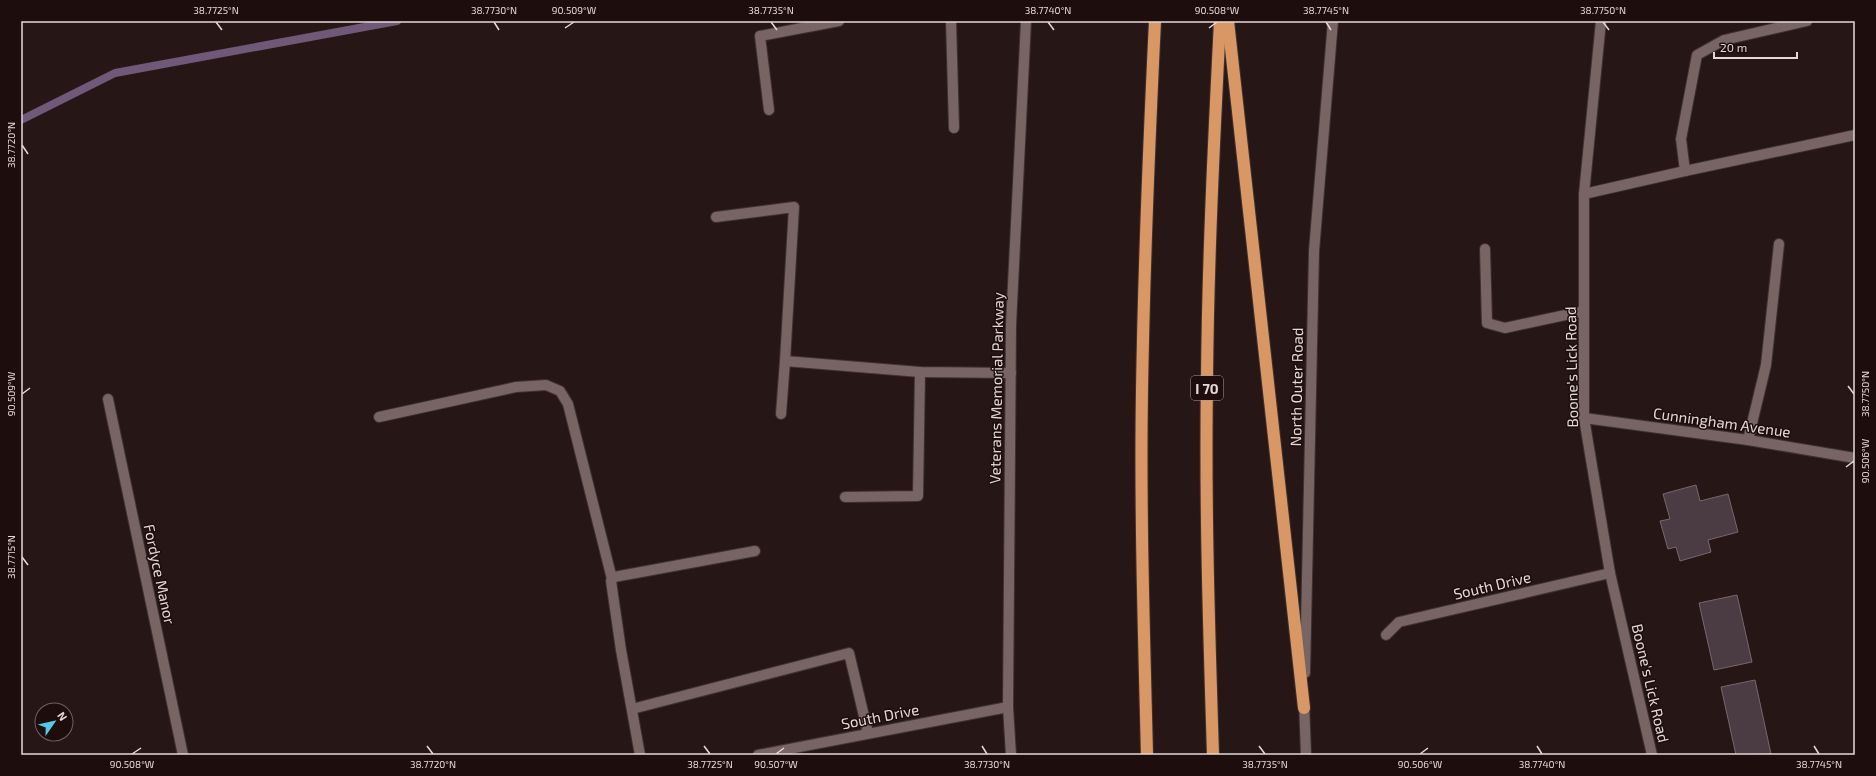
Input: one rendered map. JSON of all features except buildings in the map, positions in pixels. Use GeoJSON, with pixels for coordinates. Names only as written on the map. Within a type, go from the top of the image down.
{"type":"FeatureCollection","features":[{"type":"Feature","properties":{"kind":"highway"},"geometry":{"type":"LineString","coordinates":[[1147,755],[1143,594],[1142,391],[1148,160],[1155,21]]}},
{"type":"Feature","properties":{"kind":"highway","name":"I 70"},"geometry":{"type":"LineString","coordinates":[[1213,755],[1208,580],[1207,379],[1212,176],[1220,21]]}},
{"type":"Feature","properties":{"kind":"highway"},"geometry":{"type":"LineString","coordinates":[[1228,21],[1304,708]]}},
{"type":"Feature","properties":{"kind":"street"},"geometry":{"type":"LineString","coordinates":[[769,110],[760,36],[839,21]]}},
{"type":"Feature","properties":{"kind":"street"},"geometry":{"type":"LineString","coordinates":[[951,21],[954,128]]}},
{"type":"Feature","properties":{"kind":"street","name":"Veterans Memorial Parkway"},"geometry":{"type":"LineString","coordinates":[[1011,755],[1008,707],[1011,325],[1026,21]]}},
{"type":"Feature","properties":{"kind":"street","name":"North Outer Road"},"geometry":{"type":"LineString","coordinates":[[1306,755],[1304,708],[1314,251],[1333,21]]}},
{"type":"Feature","properties":{"kind":"street","name":"Boone's Lick Road"},"geometry":{"type":"LineString","coordinates":[[1601,21],[1584,194],[1584,418],[1610,573],[1652,755]]}},
{"type":"Feature","properties":{"kind":"street"},"geometry":{"type":"LineString","coordinates":[[1685,171],[1682,139],[1697,55],[1724,40],[1807,21]]}},
{"type":"Feature","properties":{"kind":"street"},"geometry":{"type":"LineString","coordinates":[[1584,194],[1855,135]]}},
{"type":"Feature","properties":{"kind":"street"},"geometry":{"type":"LineString","coordinates":[[716,218],[794,207],[781,414]]}},
{"type":"Feature","properties":{"kind":"street"},"geometry":{"type":"LineString","coordinates":[[1748,440],[1766,365],[1779,244]]}},
{"type":"Feature","properties":{"kind":"street"},"geometry":{"type":"LineString","coordinates":[[1485,249],[1487,323],[1505,328],[1584,311]]}},
{"type":"Feature","properties":{"kind":"street"},"geometry":{"type":"LineString","coordinates":[[785,361],[920,372],[1011,372]]}},
{"type":"Feature","properties":{"kind":"street"},"geometry":{"type":"LineString","coordinates":[[845,497],[918,496],[920,372]]}},
{"type":"Feature","properties":{"kind":"street"},"geometry":{"type":"LineString","coordinates":[[379,417],[516,387],[546,385],[560,391],[568,404],[612,579],[611,581],[621,650],[640,755]]}},
{"type":"Feature","properties":{"kind":"street","name":"Fordyce Manor"},"geometry":{"type":"LineString","coordinates":[[108,399],[183,755]]}},
{"type":"Feature","properties":{"kind":"street","name":"Cunningham Avenue"},"geometry":{"type":"LineString","coordinates":[[1584,418],[1748,440],[1855,458]]}},
{"type":"Feature","properties":{"kind":"street"},"geometry":{"type":"LineString","coordinates":[[612,579],[755,551]]}},
{"type":"Feature","properties":{"kind":"street","name":"South Drive"},"geometry":{"type":"LineString","coordinates":[[1386,635],[1399,622],[1610,573]]}},
{"type":"Feature","properties":{"kind":"street"},"geometry":{"type":"LineString","coordinates":[[632,709],[848,654],[868,733]]}},
{"type":"Feature","properties":{"kind":"street","name":"South Drive"},"geometry":{"type":"LineString","coordinates":[[758,755],[1008,707]]}},
{"type":"Feature","properties":{"kind":"waterway"},"geometry":{"type":"LineString","coordinates":[[21,120],[115,73],[397,21]]}}]}
